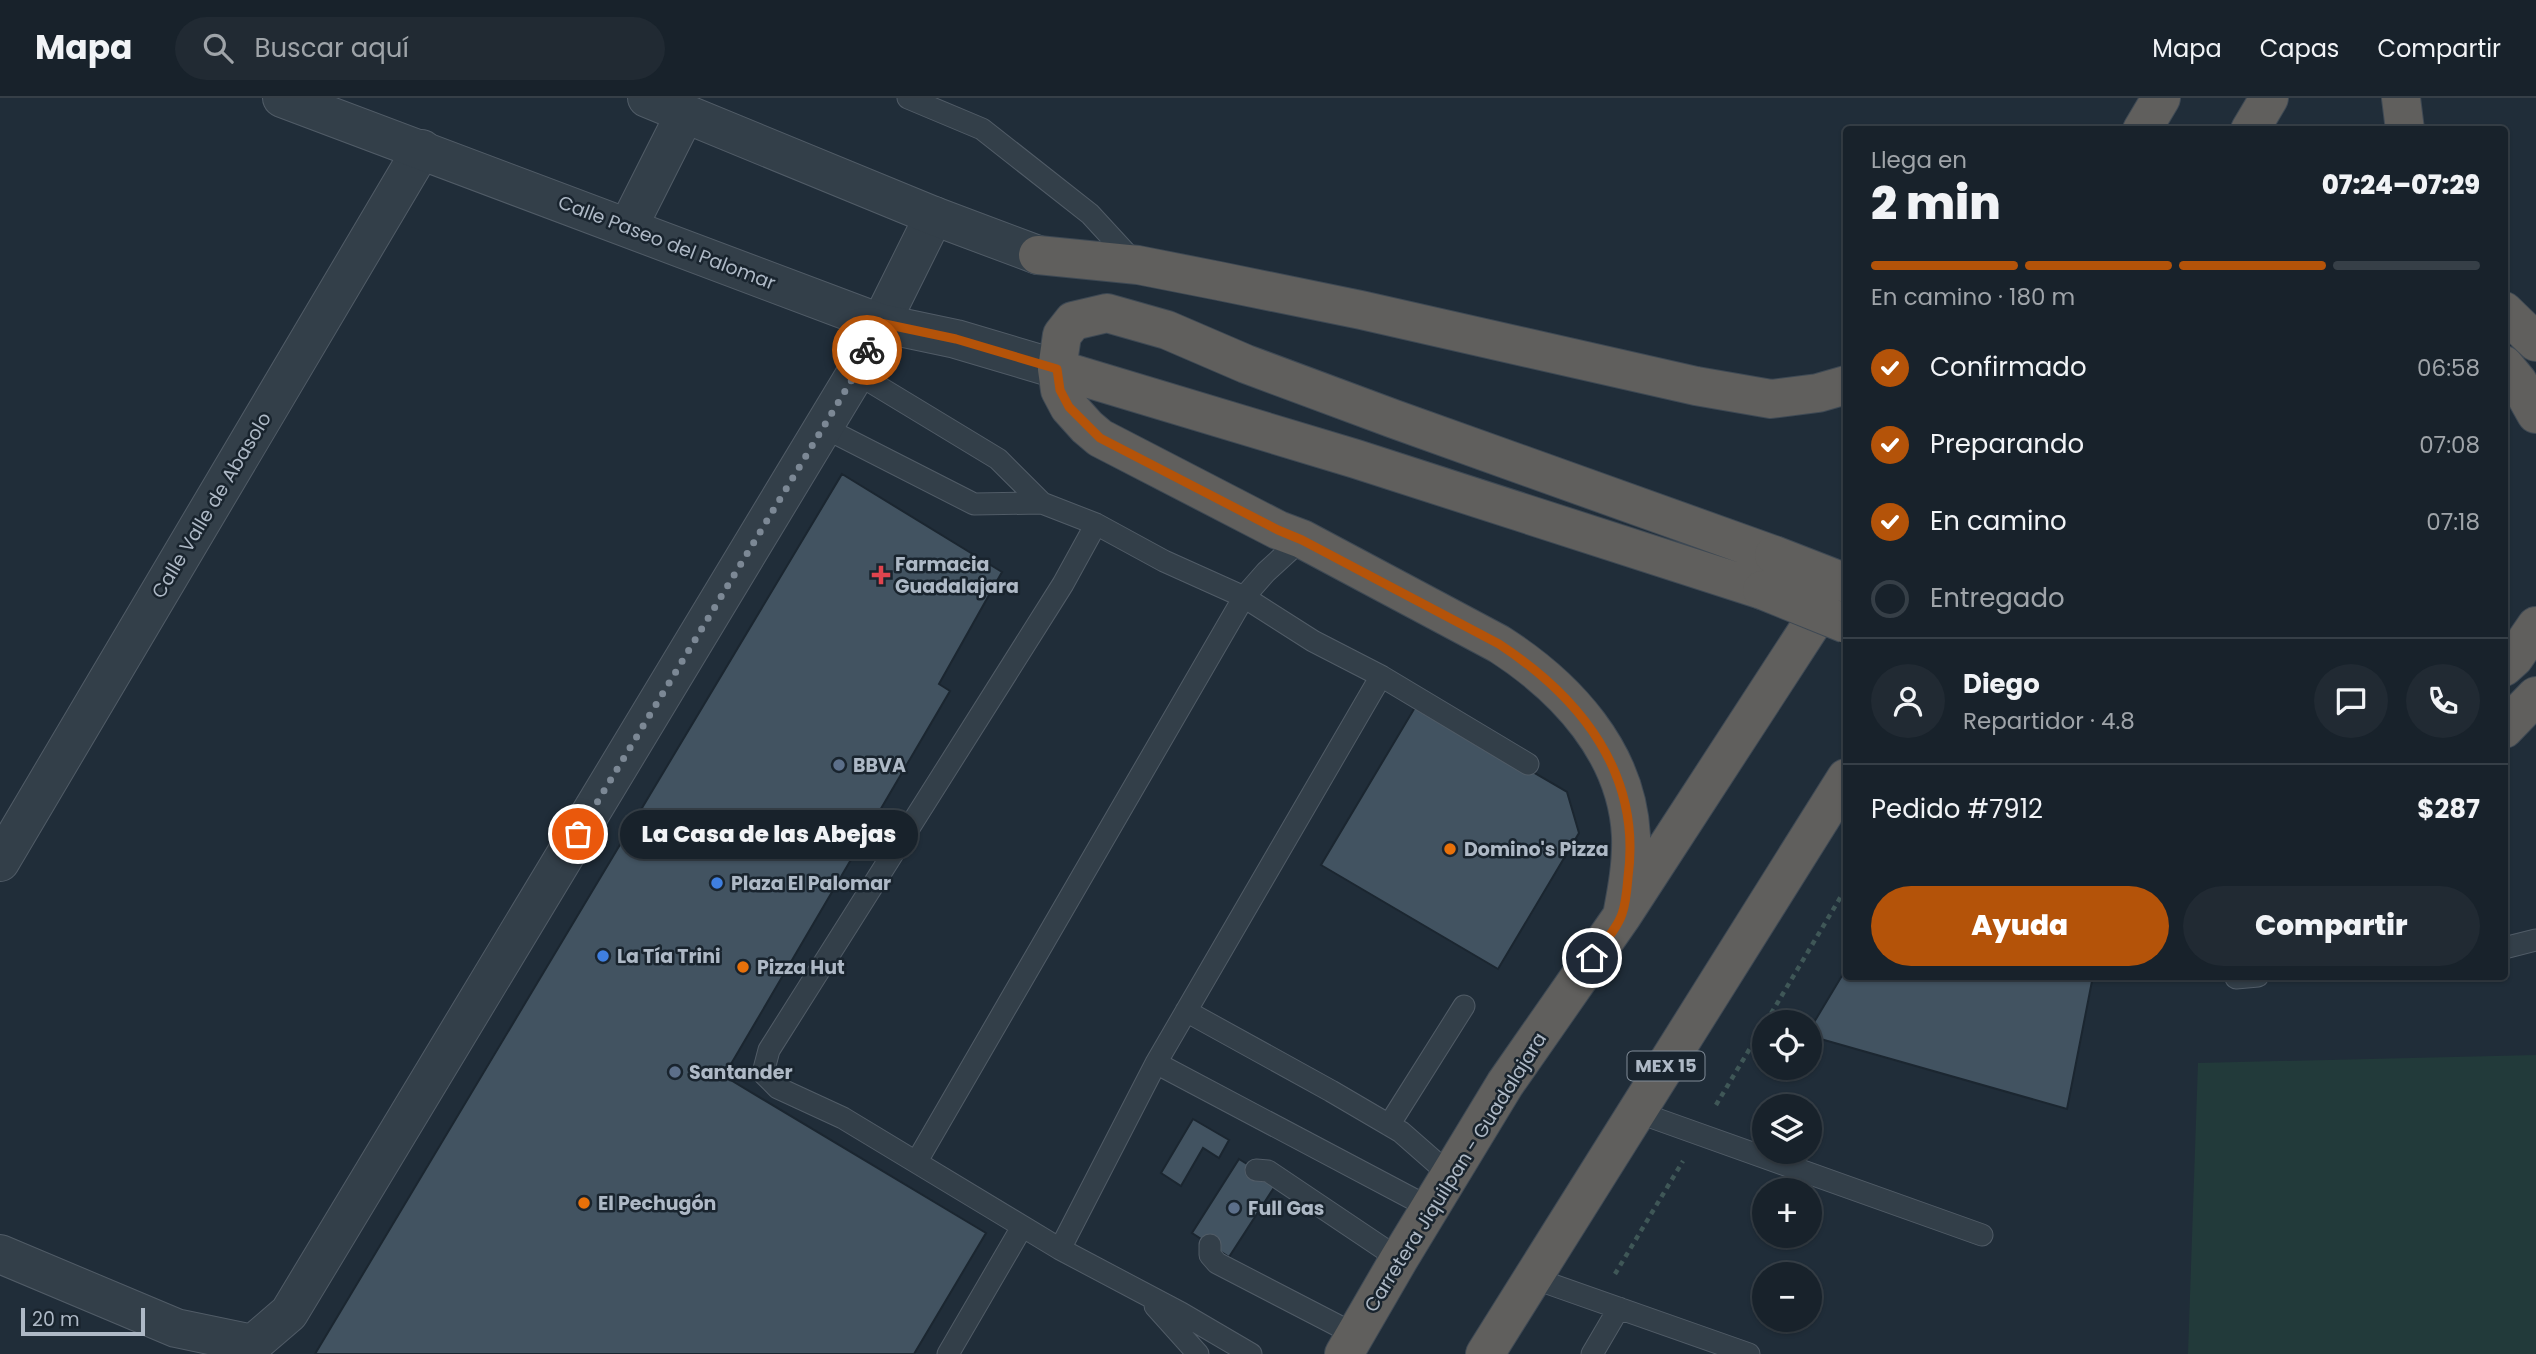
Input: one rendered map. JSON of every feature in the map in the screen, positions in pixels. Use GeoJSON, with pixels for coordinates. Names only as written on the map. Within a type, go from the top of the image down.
{"type":"FeatureCollection","features":[{"type":"Feature","properties":{"kind":"highway"},"geometry":{"type":"LineString","coordinates":[[2144,126],[2161,98]]}},
{"type":"Feature","properties":{"kind":"highway"},"geometry":{"type":"LineString","coordinates":[[2252,126],[2269,98]]}},
{"type":"Feature","properties":{"kind":"highway"},"geometry":{"type":"LineString","coordinates":[[2401,98],[2404,126]]}},
{"type":"Feature","properties":{"kind":"highway"},"geometry":{"type":"LineString","coordinates":[[1038,255],[1138,265],[1361,310],[1696,386],[1771,399],[1818,393],[1843,386]]}},
{"type":"Feature","properties":{"kind":"highway"},"geometry":{"type":"LineString","coordinates":[[1038,255],[1246,364]]}},
{"type":"Feature","properties":{"kind":"highway"},"geometry":{"type":"LineString","coordinates":[[1622,916],[1630,864],[1628,809],[1607,755],[1576,708],[1530,664],[1499,644],[1100,438],[1069,407],[1060,390],[1057,369],[1062,335],[1073,321],[1107,313],[1167,330],[1246,364],[1843,582]]}},
{"type":"Feature","properties":{"kind":"highway"},"geometry":{"type":"LineString","coordinates":[[2508,315],[2536,342]]}},
{"type":"Feature","properties":{"kind":"highway"},"geometry":{"type":"LineString","coordinates":[[1057,369],[1356,460],[1762,590],[1843,623]]}},
{"type":"Feature","properties":{"kind":"highway"},"geometry":{"type":"LineString","coordinates":[[2508,370],[2536,414]]}},
{"type":"Feature","properties":{"kind":"highway","name":"Carretera Jiquilpan - Guadalajara"},"geometry":{"type":"LineString","coordinates":[[1350,1345],[1504,1084],[1622,916],[1843,577]]}},
{"type":"Feature","properties":{"kind":"highway"},"geometry":{"type":"LineString","coordinates":[[2508,663],[2536,626]]}},
{"type":"Feature","properties":{"kind":"highway"},"geometry":{"type":"LineString","coordinates":[[2508,725],[2536,696]]}},
{"type":"Feature","properties":{"kind":"highway","name":"MEX 15"},"geometry":{"type":"LineString","coordinates":[[1485,1354],[1843,783]]}},
{"type":"Feature","properties":{"kind":"street","name":"Calle Paseo del Palomar"},"geometry":{"type":"LineString","coordinates":[[282,98],[880,323],[956,339],[1057,369]]}},
{"type":"Feature","properties":{"kind":"street"},"geometry":{"type":"LineString","coordinates":[[647,98],[934,216],[1038,255]]}},
{"type":"Feature","properties":{"kind":"street"},"geometry":{"type":"LineString","coordinates":[[628,227],[685,114]]}},
{"type":"Feature","properties":{"kind":"street","name":"Calle Valle de Abasolo"},"geometry":{"type":"LineString","coordinates":[[0,862],[422,149]]}},
{"type":"Feature","properties":{"kind":"street"},"geometry":{"type":"LineString","coordinates":[[0,1254],[176,1328],[253,1343],[289,1313],[856,373],[934,216]]}},
{"type":"Feature","properties":{"kind":"lane"},"geometry":{"type":"LineString","coordinates":[[908,98],[982,129],[1090,214],[1138,265]]}},
{"type":"Feature","properties":{"kind":"lane"},"geometry":{"type":"LineString","coordinates":[[856,373],[998,459],[1042,503]]}},
{"type":"Feature","properties":{"kind":"lane"},"geometry":{"type":"LineString","coordinates":[[823,427],[974,504],[1042,503],[1096,524],[1164,561],[1244,597],[1313,641],[1381,676],[1528,764]]}},
{"type":"Feature","properties":{"kind":"lane"},"geometry":{"type":"LineString","coordinates":[[1096,524],[1063,584],[769,1050],[764,1073],[778,1088],[843,1118],[1060,1249],[1251,1354]]}},
{"type":"Feature","properties":{"kind":"lane"},"geometry":{"type":"LineString","coordinates":[[917,1161],[1244,597],[1266,572],[1302,540]]}},
{"type":"Feature","properties":{"kind":"lane"},"geometry":{"type":"LineString","coordinates":[[1060,1249],[1156,1063],[1381,676]]}},
{"type":"Feature","properties":{"kind":"lane"},"geometry":{"type":"LineString","coordinates":[[2508,947],[2536,940]]}},
{"type":"Feature","properties":{"kind":"lane"},"geometry":{"type":"LineString","coordinates":[[1389,1125],[1464,1006]]}},
{"type":"Feature","properties":{"kind":"lane"},"geometry":{"type":"LineString","coordinates":[[1186,1011],[1401,1132],[1450,1175]]}},
{"type":"Feature","properties":{"kind":"lane"},"geometry":{"type":"LineString","coordinates":[[1156,1063],[1430,1208]]}},
{"type":"Feature","properties":{"kind":"lane"},"geometry":{"type":"LineString","coordinates":[[1637,1112],[1982,1236]]}},
{"type":"Feature","properties":{"kind":"lane"},"geometry":{"type":"LineString","coordinates":[[1256,1170],[1268,1171],[1399,1259]]}},
{"type":"Feature","properties":{"kind":"lane"},"geometry":{"type":"LineString","coordinates":[[947,1354],[1022,1227]]}},
{"type":"Feature","properties":{"kind":"lane"},"geometry":{"type":"LineString","coordinates":[[1210,1245],[1210,1255],[1217,1263],[1350,1345]]}},
{"type":"Feature","properties":{"kind":"lane"},"geometry":{"type":"LineString","coordinates":[[1533,1278],[1749,1354]]}},
{"type":"Feature","properties":{"kind":"lane"},"geometry":{"type":"LineString","coordinates":[[1145,1294],[1198,1354]]}},
{"type":"Feature","properties":{"kind":"lane"},"geometry":{"type":"LineString","coordinates":[[1592,1354],[1619,1308]]}},
{"type":"Feature","properties":{"kind":"path"},"geometry":{"type":"LineString","coordinates":[[1773,1010],[1843,893]]}},
{"type":"Feature","properties":{"kind":"path"},"geometry":{"type":"LineString","coordinates":[[1598,1301],[1752,1046]]}},
{"type":"Feature","properties":{"kind":"green space"},"geometry":{"type":"Polygon","coordinates":[[[2536,1055],[2536,1354],[2188,1354],[2198,1063],[2536,1055]]]}},
{"type":"Feature","properties":{"kind":"building","name":"Plaza El Palomar"},"geometry":{"type":"Polygon","coordinates":[[[842,474],[1002,572],[939,684],[950,691],[724,1076],[986,1233],[914,1354],[315,1354],[842,474]]]}},
{"type":"Feature","properties":{"kind":"building","name":"Domino's Pizza"},"geometry":{"type":"Polygon","coordinates":[[[1417,704],[1567,792],[1579,833],[1498,969],[1321,865],[1417,704]]]}},
{"type":"Feature","properties":{"kind":"building"},"geometry":{"type":"Polygon","coordinates":[[[1843,974],[1843,980],[2092,980],[2067,1109],[1822,1039],[1821,1010],[1843,974]]]}},
{"type":"Feature","properties":{"kind":"building"},"geometry":{"type":"Polygon","coordinates":[[[1193,1119],[1229,1140],[1219,1158],[1203,1148],[1181,1186],[1161,1173],[1193,1119]]]}},
{"type":"Feature","properties":{"kind":"building","name":"Full Gas"},"geometry":{"type":"Polygon","coordinates":[[[1239,1159],[1277,1183],[1229,1257],[1192,1233],[1239,1159]]]}},
{"type":"Feature","properties":{"kind":"way so far"},"geometry":{"type":"LineString","coordinates":[[578,834],[856,373],[867,350]]}},
{"type":"Feature","properties":{"kind":"place","name":"Farmacia Guadalajara"},"geometry":{"type":"Point","coordinates":[881,575]}},
{"type":"Feature","properties":{"kind":"place","name":"BBVA"},"geometry":{"type":"Point","coordinates":[839,765]}},
{"type":"Feature","properties":{"kind":"place","name":"La Casa de las Abejas"},"geometry":{"type":"Point","coordinates":[578,834]}},
{"type":"Feature","properties":{"kind":"place","name":"Domino's Pizza"},"geometry":{"type":"Point","coordinates":[1450,849]}},
{"type":"Feature","properties":{"kind":"place","name":"Plaza El Palomar"},"geometry":{"type":"Point","coordinates":[717,883]}},
{"type":"Feature","properties":{"kind":"place","name":"La Tía Trini"},"geometry":{"type":"Point","coordinates":[603,956]}},
{"type":"Feature","properties":{"kind":"place","name":"Pizza Hut"},"geometry":{"type":"Point","coordinates":[743,967]}},
{"type":"Feature","properties":{"kind":"place","name":"Santander"},"geometry":{"type":"Point","coordinates":[675,1072]}},
{"type":"Feature","properties":{"kind":"place","name":"El Pechugón"},"geometry":{"type":"Point","coordinates":[584,1203]}},
{"type":"Feature","properties":{"kind":"place","name":"Full Gas"},"geometry":{"type":"Point","coordinates":[1234,1208]}},
{"type":"Feature","properties":{"kind":"route"},"geometry":{"type":"LineString","coordinates":[[867,350],[880,323],[956,339],[1057,369],[1060,390],[1069,407],[1100,438],[1302,540],[1499,644],[1530,664],[1557,687],[1593,731],[1619,781],[1628,809],[1630,864],[1622,916],[1592,958]]}}]}
